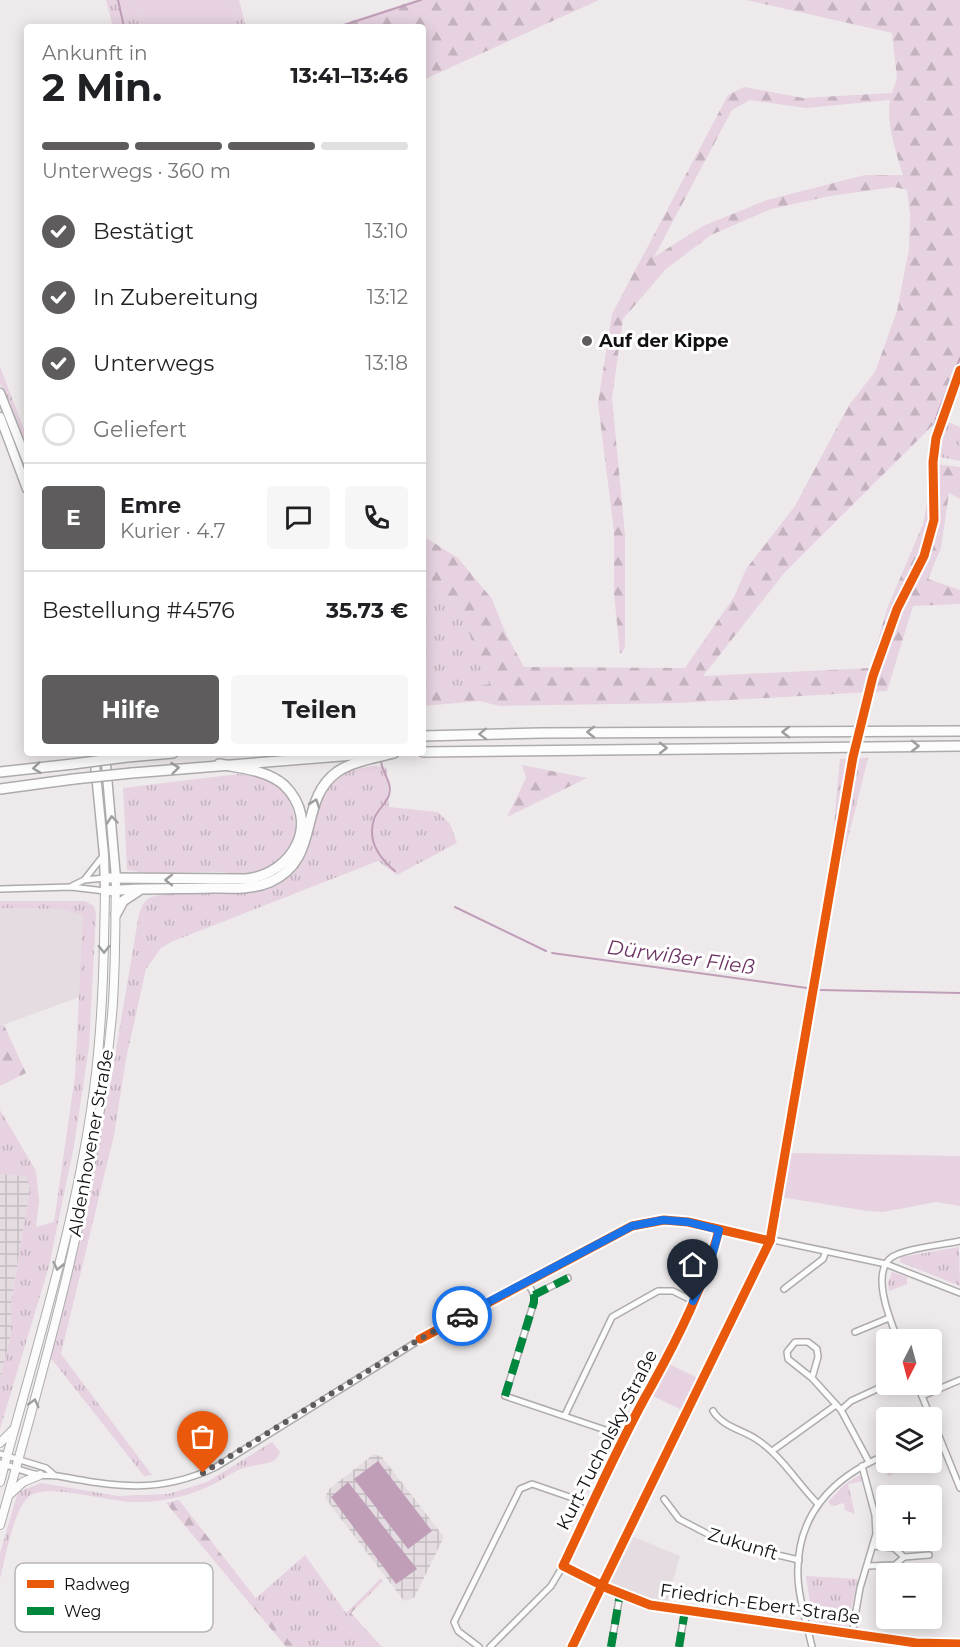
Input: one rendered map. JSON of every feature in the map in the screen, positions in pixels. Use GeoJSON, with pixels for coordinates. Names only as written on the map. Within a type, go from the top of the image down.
{"type":"FeatureCollection","features":[{"type":"Feature","properties":{"kind":"highway"},"geometry":{"type":"LineString","coordinates":[[426,736],[542,733],[960,731]]}},
{"type":"Feature","properties":{"kind":"highway"},"geometry":{"type":"LineString","coordinates":[[426,752],[960,746]]}},
{"type":"Feature","properties":{"kind":"highway"},"geometry":{"type":"LineString","coordinates":[[0,772],[140,756]]}},
{"type":"Feature","properties":{"kind":"highway"},"geometry":{"type":"LineString","coordinates":[[0,789],[219,764],[368,757]]}},
{"type":"Feature","properties":{"kind":"highway"},"geometry":{"type":"LineString","coordinates":[[105,891],[247,887],[277,878],[290,868],[300,854],[316,799],[324,785],[344,769],[368,757]]}},
{"type":"Feature","properties":{"kind":"highway"},"geometry":{"type":"LineString","coordinates":[[105,878],[246,879],[267,876],[287,861],[296,846],[300,830],[299,811],[288,791],[269,776],[219,764]]}},
{"type":"Feature","properties":{"kind":"highway"},"geometry":{"type":"LineString","coordinates":[[116,914],[126,897],[140,890]]}},
{"type":"Feature","properties":{"kind":"main road"},"geometry":{"type":"LineString","coordinates":[[0,393],[24,453]]}},
{"type":"Feature","properties":{"kind":"main road"},"geometry":{"type":"LineString","coordinates":[[0,417],[24,481]]}},
{"type":"Feature","properties":{"kind":"main road","name":"Aldenhovener Straße"},"geometry":{"type":"LineString","coordinates":[[0,1482],[4,1455],[14,1428],[54,1282],[84,1148],[99,1033],[104,962],[105,878],[94,756]]}},
{"type":"Feature","properties":{"kind":"main road","name":"Aldenhovener Straße"},"geometry":{"type":"LineString","coordinates":[[0,1525],[52,1333],[93,1150],[112,1013],[116,878],[105,756]]}},
{"type":"Feature","properties":{"kind":"main road"},"geometry":{"type":"LineString","coordinates":[[0,1443],[14,1428]]}},
{"type":"Feature","properties":{"kind":"main road"},"geometry":{"type":"LineString","coordinates":[[8,1495],[23,1482],[40,1475]]}},
{"type":"Feature","properties":{"kind":"street"},"geometry":{"type":"LineString","coordinates":[[84,880],[104,855]]}},
{"type":"Feature","properties":{"kind":"street"},"geometry":{"type":"LineString","coordinates":[[71,887],[84,880],[105,878]]}},
{"type":"Feature","properties":{"kind":"street"},"geometry":{"type":"LineString","coordinates":[[0,889],[71,887],[105,891]]}},
{"type":"Feature","properties":{"kind":"street"},"geometry":{"type":"LineString","coordinates":[[2,1464],[40,1475],[54,1475],[135,1488],[189,1479],[216,1467],[420,1339],[632,1226],[663,1220],[688,1222],[886,1264],[960,1293]]}},
{"type":"Feature","properties":{"kind":"street","name":"Kurt-Tucholsky-Straße"},"geometry":{"type":"LineString","coordinates":[[490,1647],[551,1586],[563,1566],[590,1504],[626,1437],[709,1268],[719,1230]]}},
{"type":"Feature","properties":{"kind":"street"},"geometry":{"type":"LineString","coordinates":[[894,1329],[881,1275],[886,1264],[897,1255],[960,1241]]}},
{"type":"Feature","properties":{"kind":"street"},"geometry":{"type":"LineString","coordinates":[[784,1290],[823,1259],[826,1251]]}},
{"type":"Feature","properties":{"kind":"street"},"geometry":{"type":"LineString","coordinates":[[534,1295],[568,1278]]}},
{"type":"Feature","properties":{"kind":"street"},"geometry":{"type":"LineString","coordinates":[[527,1281],[534,1295],[534,1302],[505,1396],[626,1437]]}},
{"type":"Feature","properties":{"kind":"street"},"geometry":{"type":"LineString","coordinates":[[565,1415],[612,1317],[658,1291],[673,1291],[693,1301]]}},
{"type":"Feature","properties":{"kind":"street"},"geometry":{"type":"LineString","coordinates":[[855,1332],[890,1318]]}},
{"type":"Feature","properties":{"kind":"street"},"geometry":{"type":"LineString","coordinates":[[812,1378],[818,1357],[817,1349],[808,1342],[795,1342],[787,1352],[788,1359],[812,1378],[841,1410],[869,1462]]}},
{"type":"Feature","properties":{"kind":"street"},"geometry":{"type":"LineString","coordinates":[[926,1407],[922,1396],[960,1380]]}},
{"type":"Feature","properties":{"kind":"street"},"geometry":{"type":"LineString","coordinates":[[841,1410],[851,1401],[876,1390]]}},
{"type":"Feature","properties":{"kind":"street"},"geometry":{"type":"LineString","coordinates":[[772,1451],[836,1405]]}},
{"type":"Feature","properties":{"kind":"street"},"geometry":{"type":"LineString","coordinates":[[713,1411],[719,1420],[751,1436],[772,1451],[818,1504]]}},
{"type":"Feature","properties":{"kind":"street"},"geometry":{"type":"LineString","coordinates":[[942,1451],[960,1488]]}},
{"type":"Feature","properties":{"kind":"street"},"geometry":{"type":"LineString","coordinates":[[4,1455],[46,1468],[54,1475]]}},
{"type":"Feature","properties":{"kind":"street"},"geometry":{"type":"LineString","coordinates":[[812,1647],[800,1596],[799,1560],[806,1527],[818,1504],[847,1474],[876,1459]]}},
{"type":"Feature","properties":{"kind":"street"},"geometry":{"type":"LineString","coordinates":[[852,1634],[860,1588],[873,1546],[875,1515],[862,1466]]}},
{"type":"Feature","properties":{"kind":"street"},"geometry":{"type":"LineString","coordinates":[[479,1647],[458,1631],[454,1622],[520,1489],[532,1484],[590,1504]]}},
{"type":"Feature","properties":{"kind":"street","name":"Zukunft"},"geometry":{"type":"LineString","coordinates":[[664,1499],[679,1519],[723,1542],[799,1560]]}},
{"type":"Feature","properties":{"kind":"street"},"geometry":{"type":"LineString","coordinates":[[873,1546],[894,1548],[904,1557]]}},
{"type":"Feature","properties":{"kind":"street"},"geometry":{"type":"LineString","coordinates":[[868,1566],[895,1565],[904,1557],[929,1555]]}},
{"type":"Feature","properties":{"kind":"street","name":"Friedrich-Ebert-Straße"},"geometry":{"type":"LineString","coordinates":[[563,1566],[650,1605],[915,1645],[960,1644]]}},
{"type":"Feature","properties":{"kind":"street"},"geometry":{"type":"LineString","coordinates":[[611,1647],[620,1593]]}},
{"type":"Feature","properties":{"kind":"street"},"geometry":{"type":"LineString","coordinates":[[679,1647],[685,1610]]}},
{"type":"Feature","properties":{"kind":"shaded area"},"geometry":{"type":"Polygon","coordinates":[[[0,908],[61,909],[83,914],[83,996],[0,1026],[0,908]]]}},
{"type":"Feature","properties":{"kind":"shaded area"},"geometry":{"type":"Polygon","coordinates":[[[0,1174],[27,1176],[30,1188],[11,1303],[11,1336],[0,1379],[0,1174]]]}},
{"type":"Feature","properties":{"kind":"shaded area"},"geometry":{"type":"Polygon","coordinates":[[[374,1454],[382,1457],[444,1537],[414,1598],[404,1601],[325,1498],[329,1489],[374,1454]]]}},
{"type":"Feature","properties":{"kind":"shaded area"},"geometry":{"type":"Polygon","coordinates":[[[378,1461],[432,1531],[408,1549],[354,1479],[378,1461]]]}},
{"type":"Feature","properties":{"kind":"shaded area"},"geometry":{"type":"Polygon","coordinates":[[[348,1482],[417,1569],[396,1584],[331,1497],[348,1482]]]}},
{"type":"Feature","properties":{"kind":"shaded area"},"geometry":{"type":"Polygon","coordinates":[[[632,1536],[680,1556],[667,1602],[647,1599],[609,1583],[632,1536]]]}},
{"type":"Feature","properties":{"kind":"green space"},"geometry":{"type":"Polygon","coordinates":[[[106,0],[134,0],[139,24],[112,24],[106,0]]]}},
{"type":"Feature","properties":{"kind":"green space"},"geometry":{"type":"Polygon","coordinates":[[[134,0],[230,0],[235,24],[139,24],[134,0]]]}},
{"type":"Feature","properties":{"kind":"green space"},"geometry":{"type":"Polygon","coordinates":[[[230,0],[239,0],[245,24],[235,24],[230,0]]]}},
{"type":"Feature","properties":{"kind":"green space"},"geometry":{"type":"Polygon","coordinates":[[[416,0],[599,0],[426,79],[426,24],[342,24],[416,0]]]}},
{"type":"Feature","properties":{"kind":"green space"},"geometry":{"type":"Polygon","coordinates":[[[746,0],[960,0],[960,365],[935,423],[785,572],[703,676],[870,668],[887,609],[923,524],[935,464],[960,467],[960,499],[949,493],[941,548],[928,579],[960,590],[960,604],[913,606],[887,691],[679,703],[500,706],[479,701],[426,706],[426,693],[490,684],[457,603],[426,585],[426,538],[458,558],[492,599],[505,632],[524,667],[685,668],[734,597],[746,569],[795,506],[849,405],[875,372],[897,311],[909,249],[910,215],[907,190],[894,187],[830,196],[771,209],[711,235],[666,269],[623,319],[612,398],[625,535],[625,646],[622,653],[620,653],[614,593],[614,531],[598,403],[612,314],[728,95],[744,87],[803,98],[892,93],[897,78],[892,33],[746,0]],[[750,100],[732,110],[654,257],[703,226],[767,200],[865,175],[903,175],[891,128],[890,100],[806,108],[750,100]]]}},
{"type":"Feature","properties":{"kind":"green space"},"geometry":{"type":"Polygon","coordinates":[[[0,367],[24,429],[24,443],[0,383],[0,367]]]}},
{"type":"Feature","properties":{"kind":"green space"},"geometry":{"type":"Polygon","coordinates":[[[947,422],[960,427],[960,461],[940,457],[942,436],[947,422]]]}},
{"type":"Feature","properties":{"kind":"green space"},"geometry":{"type":"Polygon","coordinates":[[[426,585],[457,603],[491,685],[426,693],[426,585]]]}},
{"type":"Feature","properties":{"kind":"green space"},"geometry":{"type":"Polygon","coordinates":[[[868,758],[835,890],[828,888],[840,759],[868,758]]]}},
{"type":"Feature","properties":{"kind":"green space"},"geometry":{"type":"Polygon","coordinates":[[[522,765],[587,778],[507,817],[526,778],[522,765]]]}},
{"type":"Feature","properties":{"kind":"green space"},"geometry":{"type":"Polygon","coordinates":[[[375,766],[387,768],[389,807],[438,812],[450,824],[457,843],[397,875],[378,861],[171,942],[161,948],[146,969],[126,1059],[114,1135],[61,1354],[152,1475],[144,1476],[50,1357],[109,1091],[139,914],[145,901],[152,897],[252,887],[284,877],[297,868],[305,855],[324,792],[332,780],[343,773],[375,766]]]}},
{"type":"Feature","properties":{"kind":"green space"},"geometry":{"type":"Polygon","coordinates":[[[238,774],[262,777],[275,783],[289,799],[295,821],[295,832],[293,843],[284,860],[260,875],[252,876],[223,872],[151,873],[127,870],[123,788],[238,774]]]}},
{"type":"Feature","properties":{"kind":"green space"},"geometry":{"type":"Polygon","coordinates":[[[0,901],[85,901],[94,906],[96,914],[89,1047],[74,1146],[49,1266],[0,1429],[0,1379],[11,1336],[11,1303],[30,1188],[26,1176],[0,1174],[0,1110],[36,1171],[39,1200],[36,1227],[54,1222],[75,1076],[83,915],[61,909],[0,908],[0,901]]]}},
{"type":"Feature","properties":{"kind":"green space"},"geometry":{"type":"Polygon","coordinates":[[[4,1025],[26,1073],[0,1086],[0,1026],[4,1025]]]}},
{"type":"Feature","properties":{"kind":"green space"},"geometry":{"type":"Polygon","coordinates":[[[789,1153],[960,1156],[960,1206],[936,1202],[883,1212],[781,1197],[789,1153]]]}},
{"type":"Feature","properties":{"kind":"green space"},"geometry":{"type":"Polygon","coordinates":[[[959,1247],[960,1286],[900,1262],[901,1257],[959,1247]]]}},
{"type":"Feature","properties":{"kind":"green space"},"geometry":{"type":"Polygon","coordinates":[[[892,1272],[907,1277],[907,1284],[889,1291],[888,1283],[892,1272]]]}},
{"type":"Feature","properties":{"kind":"green space"},"geometry":{"type":"Polygon","coordinates":[[[669,1364],[700,1379],[684,1411],[653,1396],[669,1364]]]}},
{"type":"Feature","properties":{"kind":"green space"},"geometry":{"type":"Polygon","coordinates":[[[272,1442],[280,1452],[274,1460],[241,1469],[210,1486],[175,1498],[139,1502],[52,1491],[31,1495],[25,1501],[15,1521],[0,1579],[0,1553],[18,1492],[41,1483],[118,1496],[168,1494],[207,1482],[272,1442]]]}},
{"type":"Feature","properties":{"kind":"green space"},"geometry":{"type":"Polygon","coordinates":[[[859,1475],[864,1481],[848,1484],[855,1514],[845,1510],[844,1503],[832,1506],[828,1502],[844,1485],[859,1475]]]}},
{"type":"Feature","properties":{"kind":"green space"},"geometry":{"type":"Polygon","coordinates":[[[179,1500],[294,1647],[286,1647],[166,1503],[179,1500]]]}},
{"type":"Feature","properties":{"kind":"green space"},"geometry":{"type":"Polygon","coordinates":[[[305,1555],[346,1613],[375,1647],[294,1647],[255,1599],[305,1555]]]}},
{"type":"Feature","properties":{"kind":"green space"},"geometry":{"type":"Polygon","coordinates":[[[806,1576],[858,1579],[847,1627],[816,1623],[812,1618],[806,1576]]]}},
{"type":"Feature","properties":{"kind":"green space"},"geometry":{"type":"Polygon","coordinates":[[[381,1578],[383,1581],[351,1613],[382,1647],[375,1647],[346,1613],[381,1578]]]}},
{"type":"Feature","properties":{"kind":"waterway","name":"Dürwißer Fließ"},"geometry":{"type":"LineString","coordinates":[[118,0],[123,24]]}},
{"type":"Feature","properties":{"kind":"waterway"},"geometry":{"type":"LineString","coordinates":[[347,24],[421,0]]}},
{"type":"Feature","properties":{"kind":"waterway"},"geometry":{"type":"LineString","coordinates":[[937,415],[960,358]]}},
{"type":"Feature","properties":{"kind":"waterway"},"geometry":{"type":"LineString","coordinates":[[871,672],[892,606],[921,554],[932,518],[928,459],[936,418]]}},
{"type":"Feature","properties":{"kind":"waterway","name":"Dürwißer Fließ"},"geometry":{"type":"LineString","coordinates":[[381,760],[390,790],[388,798],[374,819],[372,835],[379,855],[395,871]]}},
{"type":"Feature","properties":{"kind":"waterway","name":"Dürwißer Fließ"},"geometry":{"type":"LineString","coordinates":[[455,907],[546,951]]}},
{"type":"Feature","properties":{"kind":"waterway","name":"Dürwißer Fließ"},"geometry":{"type":"LineString","coordinates":[[552,953],[807,988]]}},
{"type":"Feature","properties":{"kind":"waterway","name":"Dürwißer Fließ"},"geometry":{"type":"LineString","coordinates":[[820,990],[960,993]]}},
{"type":"Feature","properties":{"kind":"marked path"},"geometry":{"type":"LineString","coordinates":[[534,1295],[568,1278]]}},
{"type":"Feature","properties":{"kind":"marked path"},"geometry":{"type":"LineString","coordinates":[[505,1396],[534,1302],[534,1295],[527,1281]]}},
{"type":"Feature","properties":{"kind":"marked path"},"geometry":{"type":"LineString","coordinates":[[611,1647],[620,1594]]}},
{"type":"Feature","properties":{"kind":"marked path"},"geometry":{"type":"LineString","coordinates":[[679,1647],[685,1610]]}},
{"type":"Feature","properties":{"kind":"cycle path"},"geometry":{"type":"LineString","coordinates":[[572,1647],[770,1241],[853,757],[873,676],[897,609],[924,556],[934,520],[933,462],[936,438],[960,370]]}},
{"type":"Feature","properties":{"kind":"cycle path"},"geometry":{"type":"LineString","coordinates":[[420,1339],[632,1226],[664,1220],[688,1222],[770,1241]]}},
{"type":"Feature","properties":{"kind":"cycle path"},"geometry":{"type":"LineString","coordinates":[[719,1230],[706,1270],[672,1348],[617,1452],[563,1566],[607,1588],[650,1605],[916,1643],[960,1644]]}},
{"type":"Feature","properties":{"kind":"way so far"},"geometry":{"type":"LineString","coordinates":[[203,1473],[420,1339],[462,1316]]}},
{"type":"Feature","properties":{"kind":"place","name":"Auf der Kippe"},"geometry":{"type":"Point","coordinates":[587,341]}},
{"type":"Feature","properties":{"kind":"route"},"geometry":{"type":"LineString","coordinates":[[462,1316],[632,1226],[663,1220],[688,1222],[719,1230],[709,1268],[693,1301]]}}]}
